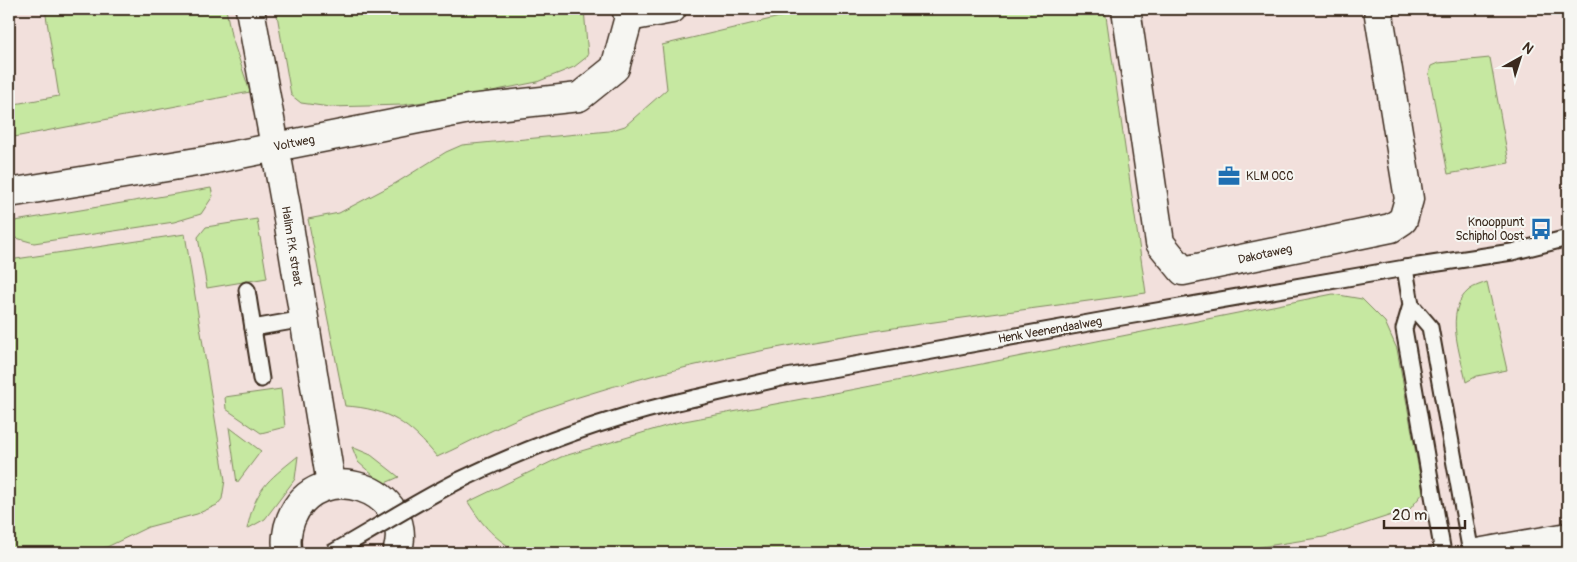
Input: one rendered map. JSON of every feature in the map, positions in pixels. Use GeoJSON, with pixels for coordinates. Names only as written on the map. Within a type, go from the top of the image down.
{"type":"FeatureCollection","features":[{"type":"Feature","properties":{"kind":"street","name":"Halim P.K. straat"},"geometry":{"type":"LineString","coordinates":[[250,9],[286,207],[331,484]]}},
{"type":"Feature","properties":{"kind":"street"},"geometry":{"type":"LineString","coordinates":[[628,13],[672,9]]}},
{"type":"Feature","properties":{"kind":"street","name":"Dakotaweg"},"geometry":{"type":"LineString","coordinates":[[1126,9],[1160,243],[1183,272],[1390,228],[1403,220],[1409,199],[1378,9]]}},
{"type":"Feature","properties":{"kind":"street","name":"Voltweg"},"geometry":{"type":"LineString","coordinates":[[9,193],[274,147],[469,110],[579,97],[615,68],[628,13]]}},
{"type":"Feature","properties":{"kind":"street"},"geometry":{"type":"LineString","coordinates":[[281,552],[287,528],[296,508],[311,492],[331,484],[352,484],[373,491],[388,505],[398,524],[402,551]]}},
{"type":"Feature","properties":{"kind":"street"},"geometry":{"type":"LineString","coordinates":[[1477,553],[1568,537]]}},
{"type":"Feature","properties":{"kind":"lane","name":"Henk Veenendaalweg"},"geometry":{"type":"LineString","coordinates":[[332,553],[456,482],[500,461],[564,436],[642,410],[781,378],[1405,268],[1512,252],[1568,238]]}},
{"type":"Feature","properties":{"kind":"lane"},"geometry":{"type":"LineString","coordinates":[[1405,268],[1411,305],[1404,329],[1443,553]]}},
{"type":"Feature","properties":{"kind":"lane"},"geometry":{"type":"LineString","coordinates":[[247,290],[261,378]]}},
{"type":"Feature","properties":{"kind":"lane"},"geometry":{"type":"LineString","coordinates":[[1411,305],[1430,327],[1471,553]]}},
{"type":"Feature","properties":{"kind":"lane"},"geometry":{"type":"LineString","coordinates":[[253,328],[304,319]]}},
{"type":"Feature","properties":{"kind":"shaded area"},"geometry":{"type":"Polygon","coordinates":[[[9,9],[1568,9],[1568,553],[9,553],[9,9]]]}},
{"type":"Feature","properties":{"kind":"green space"},"geometry":{"type":"Polygon","coordinates":[[[45,9],[226,9],[231,35],[250,92],[9,138],[9,105],[59,96],[45,9]]]}},
{"type":"Feature","properties":{"kind":"green space"},"geometry":{"type":"Polygon","coordinates":[[[276,9],[584,9],[588,56],[574,67],[537,82],[477,94],[403,105],[330,107],[301,103],[291,95],[276,9]]]}},
{"type":"Feature","properties":{"kind":"green space"},"geometry":{"type":"Polygon","coordinates":[[[788,9],[1105,9],[1146,293],[840,337],[764,350],[688,367],[614,386],[540,410],[501,426],[437,457],[418,436],[397,420],[374,410],[345,406],[308,219],[339,213],[396,183],[446,152],[462,145],[609,131],[625,126],[667,89],[662,45],[788,15],[788,9]]]}},
{"type":"Feature","properties":{"kind":"green space"},"geometry":{"type":"Polygon","coordinates":[[[1490,58],[1509,163],[1448,174],[1429,74],[1431,66],[1438,63],[1490,58]]]}},
{"type":"Feature","properties":{"kind":"green space"},"geometry":{"type":"Polygon","coordinates":[[[211,188],[213,196],[201,214],[174,222],[34,243],[9,236],[9,222],[211,188]]]}},
{"type":"Feature","properties":{"kind":"green space"},"geometry":{"type":"Polygon","coordinates":[[[257,219],[267,278],[207,288],[198,237],[206,227],[257,219]]]}},
{"type":"Feature","properties":{"kind":"green space"},"geometry":{"type":"Polygon","coordinates":[[[185,234],[225,480],[222,499],[217,505],[197,514],[148,527],[107,547],[71,553],[9,553],[9,260],[185,234]]]}},
{"type":"Feature","properties":{"kind":"green space"},"geometry":{"type":"Polygon","coordinates":[[[1487,282],[1507,370],[1477,376],[1466,382],[1456,334],[1455,321],[1457,309],[1461,299],[1469,290],[1487,282]]]}},
{"type":"Feature","properties":{"kind":"green space"},"geometry":{"type":"Polygon","coordinates":[[[1333,294],[1362,299],[1385,322],[1397,349],[1423,493],[1410,509],[1324,537],[1222,553],[521,553],[490,532],[468,502],[561,457],[679,422],[866,387],[1333,294]]]}},
{"type":"Feature","properties":{"kind":"green space"},"geometry":{"type":"Polygon","coordinates":[[[281,389],[285,427],[261,433],[226,409],[225,397],[281,389]]]}},
{"type":"Feature","properties":{"kind":"green space"},"geometry":{"type":"Polygon","coordinates":[[[229,427],[261,451],[237,483],[229,427]]]}},
{"type":"Feature","properties":{"kind":"green space"},"geometry":{"type":"Polygon","coordinates":[[[352,447],[371,455],[399,477],[383,484],[358,462],[352,447]]]}},
{"type":"Feature","properties":{"kind":"green space"},"geometry":{"type":"Polygon","coordinates":[[[298,456],[295,479],[265,519],[247,529],[254,504],[264,487],[298,456]]]}},
{"type":"Feature","properties":{"kind":"place","name":"KLM OCC"},"geometry":{"type":"Point","coordinates":[1229,176]}},
{"type":"Feature","properties":{"kind":"place","name":"Knooppunt Schiphol Oost"},"geometry":{"type":"Point","coordinates":[1541,229]}}]}
